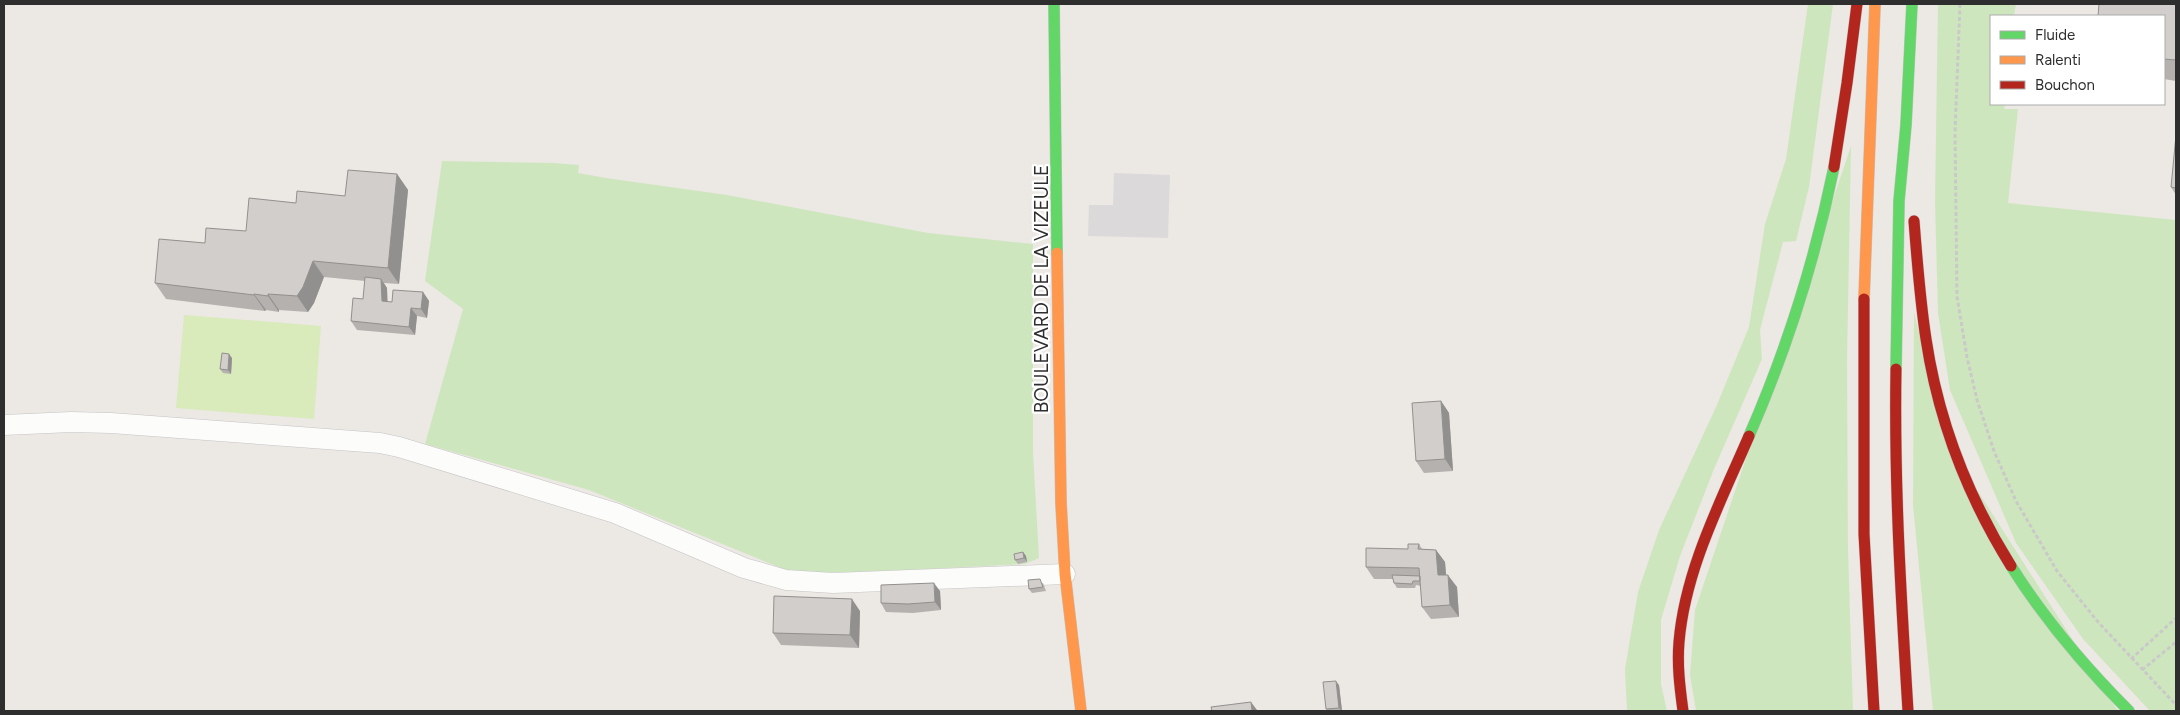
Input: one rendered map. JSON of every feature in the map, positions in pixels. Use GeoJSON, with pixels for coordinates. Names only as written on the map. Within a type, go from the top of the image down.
{"type":"FeatureCollection","features":[{"type":"Feature","properties":{"kind":"main road","name":"BOULEVARD DE LA VIZEULE"},"geometry":{"type":"LineString","coordinates":[[1054,4],[1059,438],[1065,574],[1081,711]]}},
{"type":"Feature","properties":{"kind":"main road"},"geometry":{"type":"LineString","coordinates":[[1684,711],[1678,679],[1678,663],[1688,595],[1712,527],[1781,357],[1808,276],[1832,178],[1846,95],[1857,4]]}},
{"type":"Feature","properties":{"kind":"main road"},"geometry":{"type":"LineString","coordinates":[[1874,711],[1865,548],[1862,413],[1867,155],[1875,4]]}},
{"type":"Feature","properties":{"kind":"main road"},"geometry":{"type":"LineString","coordinates":[[1908,711],[1900,582],[1895,426],[1899,201],[1906,124],[1912,4]]}},
{"type":"Feature","properties":{"kind":"main road"},"geometry":{"type":"LineString","coordinates":[[1906,124],[1912,191]]}},
{"type":"Feature","properties":{"kind":"main road"},"geometry":{"type":"LineString","coordinates":[[1913,210],[1920,306],[1929,358],[1952,440],[1967,481],[2015,574],[2034,603],[2083,664],[2129,711]]}},
{"type":"Feature","properties":{"kind":"main road"},"geometry":{"type":"LineString","coordinates":[[1900,582],[1918,711]]}},
{"type":"Feature","properties":{"kind":"street"},"geometry":{"type":"LineString","coordinates":[[4,425],[71,422],[111,423],[380,443],[399,447],[615,513],[744,568],[786,580],[833,584],[1065,574]]}},
{"type":"Feature","properties":{"kind":"path"},"geometry":{"type":"LineString","coordinates":[[1960,4],[1955,132],[1957,297],[1967,357],[1977,400],[1994,451],[2016,501],[2057,571],[2098,622],[2176,705]]}},
{"type":"Feature","properties":{"kind":"path"},"geometry":{"type":"LineString","coordinates":[[2131,659],[2176,618]]}},
{"type":"Feature","properties":{"kind":"path"},"geometry":{"type":"LineString","coordinates":[[2142,670],[2176,642]]}},
{"type":"Feature","properties":{"kind":"shaded area"},"geometry":{"type":"Polygon","coordinates":[[[1114,173],[1170,175],[1168,238],[1088,236],[1089,205],[1113,205],[1114,173]]]}},
{"type":"Feature","properties":{"kind":"green space"},"geometry":{"type":"Polygon","coordinates":[[[1808,4],[1833,4],[1809,187],[1796,241],[1783,242],[1760,330],[1762,359],[1714,469],[1680,556],[1661,620],[1661,684],[1667,711],[1627,711],[1625,669],[1638,592],[1659,530],[1716,407],[1749,327],[1765,224],[1786,159],[1808,4]]]}},
{"type":"Feature","properties":{"kind":"green space"},"geometry":{"type":"Polygon","coordinates":[[[1938,4],[2016,4],[2014,15],[1990,15],[1990,105],[2005,105],[2004,109],[2018,109],[2008,203],[2176,220],[2176,711],[2150,711],[2083,639],[2016,543],[1950,390],[1938,313],[1935,202],[1938,4]]]}},
{"type":"Feature","properties":{"kind":"green space"},"geometry":{"type":"Polygon","coordinates":[[[1851,146],[1847,359],[1848,550],[1853,711],[1696,711],[1690,675],[1695,610],[1851,146]]]}},
{"type":"Feature","properties":{"kind":"green space"},"geometry":{"type":"Polygon","coordinates":[[[442,161],[579,165],[578,173],[606,178],[727,195],[928,233],[1033,244],[1033,453],[1039,558],[1025,564],[871,572],[791,572],[589,490],[425,444],[463,309],[425,281],[442,161]]]}},
{"type":"Feature","properties":{"kind":"green space"},"geometry":{"type":"Polygon","coordinates":[[[1914,312],[1944,438],[2118,711],[1933,711],[1913,505],[1914,312]]]}},
{"type":"Feature","properties":{"kind":"green space"},"geometry":{"type":"Polygon","coordinates":[[[184,315],[321,326],[314,419],[176,408],[184,315]]]}},
{"type":"Feature","properties":{"kind":"building"},"geometry":{"type":"Polygon","coordinates":[[[2099,4],[2176,4],[2176,60],[2165,59],[2165,15],[2098,15],[2099,4]]]}},
{"type":"Feature","properties":{"kind":"building"},"geometry":{"type":"Polygon","coordinates":[[[2176,135],[2176,188],[2171,187],[2176,135]]]}},
{"type":"Feature","properties":{"kind":"building"},"geometry":{"type":"Polygon","coordinates":[[[348,170],[397,174],[388,268],[313,261],[303,287],[297,296],[254,295],[155,283],[159,239],[205,243],[206,228],[246,231],[249,198],[296,203],[297,191],[345,196],[348,170]]]}},
{"type":"Feature","properties":{"kind":"building"},"geometry":{"type":"Polygon","coordinates":[[[365,277],[381,279],[382,301],[392,302],[393,290],[423,292],[421,309],[411,308],[409,327],[351,321],[353,298],[363,299],[365,277]]]}},
{"type":"Feature","properties":{"kind":"building"},"geometry":{"type":"Polygon","coordinates":[[[222,353],[229,354],[228,370],[220,369],[222,353]]]}},
{"type":"Feature","properties":{"kind":"building"},"geometry":{"type":"Polygon","coordinates":[[[1441,401],[1445,459],[1416,461],[1412,403],[1441,401]]]}},
{"type":"Feature","properties":{"kind":"building"},"geometry":{"type":"Polygon","coordinates":[[[1408,544],[1419,544],[1418,549],[1436,550],[1438,575],[1448,575],[1450,605],[1422,607],[1419,568],[1366,567],[1366,548],[1408,549],[1408,544]]]}},
{"type":"Feature","properties":{"kind":"building"},"geometry":{"type":"Polygon","coordinates":[[[1023,552],[1024,558],[1015,560],[1014,554],[1023,552]]]}},
{"type":"Feature","properties":{"kind":"building"},"geometry":{"type":"Polygon","coordinates":[[[1392,575],[1420,576],[1420,581],[1413,581],[1412,584],[1394,583],[1392,575]]]}},
{"type":"Feature","properties":{"kind":"building"},"geometry":{"type":"Polygon","coordinates":[[[1040,579],[1043,587],[1029,589],[1028,580],[1040,579]]]}},
{"type":"Feature","properties":{"kind":"building"},"geometry":{"type":"Polygon","coordinates":[[[934,583],[935,602],[881,603],[881,585],[934,583]]]}},
{"type":"Feature","properties":{"kind":"building"},"geometry":{"type":"Polygon","coordinates":[[[774,596],[852,599],[850,635],[773,633],[774,596]]]}},
{"type":"Feature","properties":{"kind":"building"},"geometry":{"type":"Polygon","coordinates":[[[1336,681],[1339,708],[1326,709],[1323,682],[1336,681]]]}},
{"type":"Feature","properties":{"kind":"building"},"geometry":{"type":"Polygon","coordinates":[[[1251,702],[1252,711],[1212,711],[1211,707],[1251,702]]]}},
{"type":"Feature","properties":{"kind":"traffic: fast"},"geometry":{"type":"LineString","coordinates":[[1054,4],[1057,253]]}},
{"type":"Feature","properties":{"kind":"traffic: fast"},"geometry":{"type":"LineString","coordinates":[[1896,369],[1899,201],[1906,125],[1912,4]]}},
{"type":"Feature","properties":{"kind":"traffic: fast"},"geometry":{"type":"LineString","coordinates":[[1749,436],[1776,370],[1799,304],[1818,236],[1834,167]]}},
{"type":"Feature","properties":{"kind":"traffic: fast"},"geometry":{"type":"LineString","coordinates":[[2011,566],[2037,605],[2066,642],[2129,711]]}},
{"type":"Feature","properties":{"kind":"traffic: slow"},"geometry":{"type":"LineString","coordinates":[[1864,299],[1875,4]]}},
{"type":"Feature","properties":{"kind":"traffic: slow"},"geometry":{"type":"LineString","coordinates":[[1057,253],[1061,503],[1065,574],[1081,711]]}},
{"type":"Feature","properties":{"kind":"traffic: jam"},"geometry":{"type":"LineString","coordinates":[[1834,167],[1857,4]]}},
{"type":"Feature","properties":{"kind":"traffic: jam"},"geometry":{"type":"LineString","coordinates":[[1914,221],[1924,324],[1938,399],[1968,485],[1995,540],[2011,566]]}},
{"type":"Feature","properties":{"kind":"traffic: jam"},"geometry":{"type":"LineString","coordinates":[[1864,299],[1864,534],[1874,711]]}},
{"type":"Feature","properties":{"kind":"traffic: jam"},"geometry":{"type":"LineString","coordinates":[[1896,369],[1897,497],[1908,711]]}},
{"type":"Feature","properties":{"kind":"traffic: jam"},"geometry":{"type":"LineString","coordinates":[[1683,711],[1678,651],[1689,589],[1696,562],[1706,536],[1749,436]]}}]}
